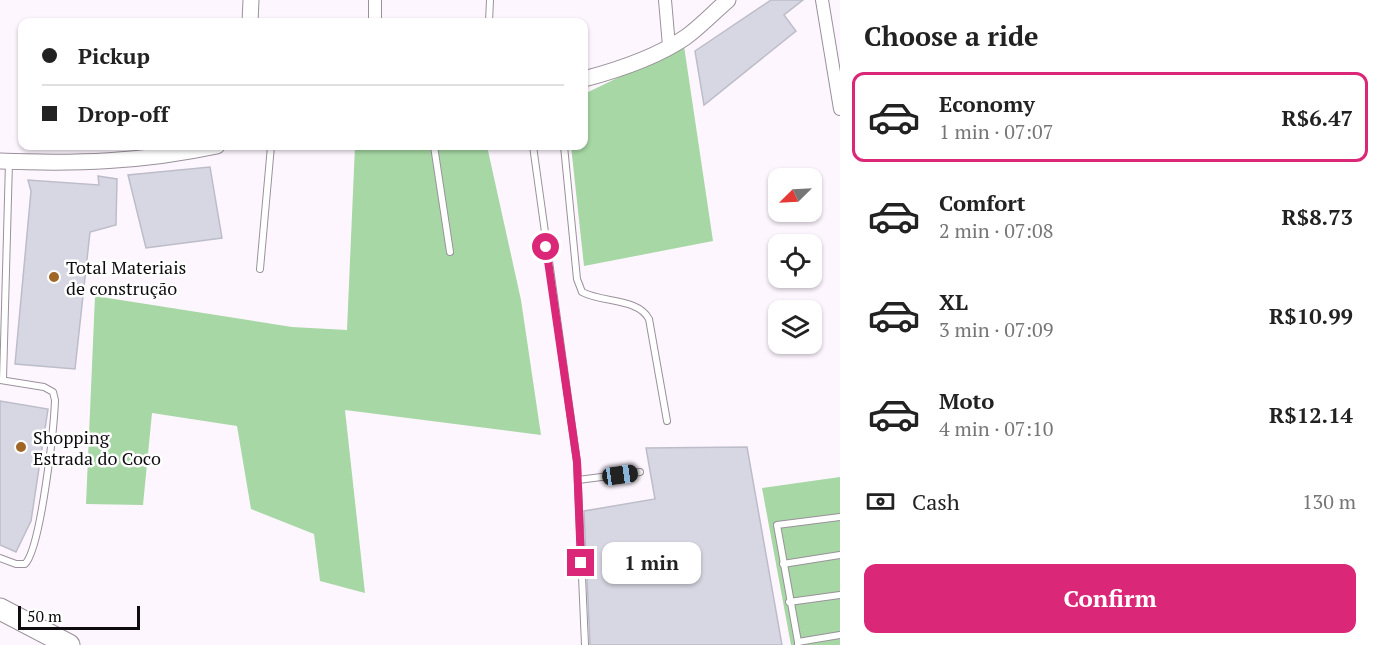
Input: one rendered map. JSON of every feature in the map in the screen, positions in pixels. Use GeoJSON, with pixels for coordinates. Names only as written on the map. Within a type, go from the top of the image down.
{"type":"FeatureCollection","features":[{"type":"Feature","properties":{"kind":"highway"},"geometry":{"type":"LineString","coordinates":[[0,609],[69,645]]}},
{"type":"Feature","properties":{"kind":"street"},"geometry":{"type":"LineString","coordinates":[[250,18],[251,0]]}},
{"type":"Feature","properties":{"kind":"street"},"geometry":{"type":"LineString","coordinates":[[375,0],[375,18]]}},
{"type":"Feature","properties":{"kind":"street"},"geometry":{"type":"LineString","coordinates":[[665,0],[669,46]]}},
{"type":"Feature","properties":{"kind":"street"},"geometry":{"type":"LineString","coordinates":[[588,78],[609,73],[687,36],[728,0]]}},
{"type":"Feature","properties":{"kind":"street"},"geometry":{"type":"LineString","coordinates":[[822,0],[840,109]]}},
{"type":"Feature","properties":{"kind":"street"},"geometry":{"type":"LineString","coordinates":[[4,161],[117,162],[197,150]]}},
{"type":"Feature","properties":{"kind":"lane"},"geometry":{"type":"LineString","coordinates":[[489,0],[489,18]]}},
{"type":"Feature","properties":{"kind":"lane"},"geometry":{"type":"LineString","coordinates":[[260,269],[271,150]]}},
{"type":"Feature","properties":{"kind":"lane"},"geometry":{"type":"LineString","coordinates":[[435,150],[450,252]]}},
{"type":"Feature","properties":{"kind":"lane"},"geometry":{"type":"LineString","coordinates":[[534,150],[578,480],[585,645]]}},
{"type":"Feature","properties":{"kind":"lane"},"geometry":{"type":"LineString","coordinates":[[564,150],[582,292],[597,300],[638,306],[645,311],[649,319],[667,421]]}},
{"type":"Feature","properties":{"kind":"lane"},"geometry":{"type":"LineString","coordinates":[[0,558],[16,564],[25,564],[30,559],[39,529],[55,400],[53,392],[44,387],[2,380],[4,161]]}},
{"type":"Feature","properties":{"kind":"lane"},"geometry":{"type":"LineString","coordinates":[[578,480],[640,472]]}},
{"type":"Feature","properties":{"kind":"lane"},"geometry":{"type":"LineString","coordinates":[[840,517],[777,525],[798,644],[840,635]]}},
{"type":"Feature","properties":{"kind":"lane"},"geometry":{"type":"LineString","coordinates":[[783,564],[840,555]]}},
{"type":"Feature","properties":{"kind":"lane"},"geometry":{"type":"LineString","coordinates":[[789,602],[840,595]]}},
{"type":"Feature","properties":{"kind":"green space"},"geometry":{"type":"Polygon","coordinates":[[[684,46],[713,241],[584,266],[571,150],[588,150],[588,92],[684,46]]]}},
{"type":"Feature","properties":{"kind":"green space"},"geometry":{"type":"Polygon","coordinates":[[[355,150],[488,150],[521,300],[541,435],[345,410],[365,593],[320,581],[314,534],[251,509],[237,426],[152,413],[143,505],[86,504],[95,296],[292,327],[347,330],[355,150]]]}},
{"type":"Feature","properties":{"kind":"green space"},"geometry":{"type":"Polygon","coordinates":[[[840,477],[840,645],[791,645],[762,488],[840,477]]]}},
{"type":"Feature","properties":{"kind":"building"},"geometry":{"type":"Polygon","coordinates":[[[771,0],[803,0],[784,15],[796,31],[704,105],[695,51],[771,0]]]}},
{"type":"Feature","properties":{"kind":"building"},"geometry":{"type":"Polygon","coordinates":[[[210,167],[222,238],[146,248],[128,175],[210,167]]]}},
{"type":"Feature","properties":{"kind":"building","name":"Total Materiais de construção"},"geometry":{"type":"Polygon","coordinates":[[[98,176],[117,179],[116,225],[90,232],[75,369],[15,364],[31,191],[28,180],[99,185],[98,176]]]}},
{"type":"Feature","properties":{"kind":"building","name":"Shopping Estrada do Coco"},"geometry":{"type":"Polygon","coordinates":[[[0,401],[48,409],[31,521],[16,552],[0,545],[0,401]]]}},
{"type":"Feature","properties":{"kind":"building"},"geometry":{"type":"Polygon","coordinates":[[[747,447],[782,645],[590,645],[584,511],[655,499],[646,448],[747,447]]]}},
{"type":"Feature","properties":{"kind":"place","name":"Total Materiais de construção"},"geometry":{"type":"Point","coordinates":[54,277]}},
{"type":"Feature","properties":{"kind":"place","name":"Shopping Estrada do Coco"},"geometry":{"type":"Point","coordinates":[21,447]}},
{"type":"Feature","properties":{"kind":"route"},"geometry":{"type":"LineString","coordinates":[[546,247],[577,462],[581,563]]}}]}
